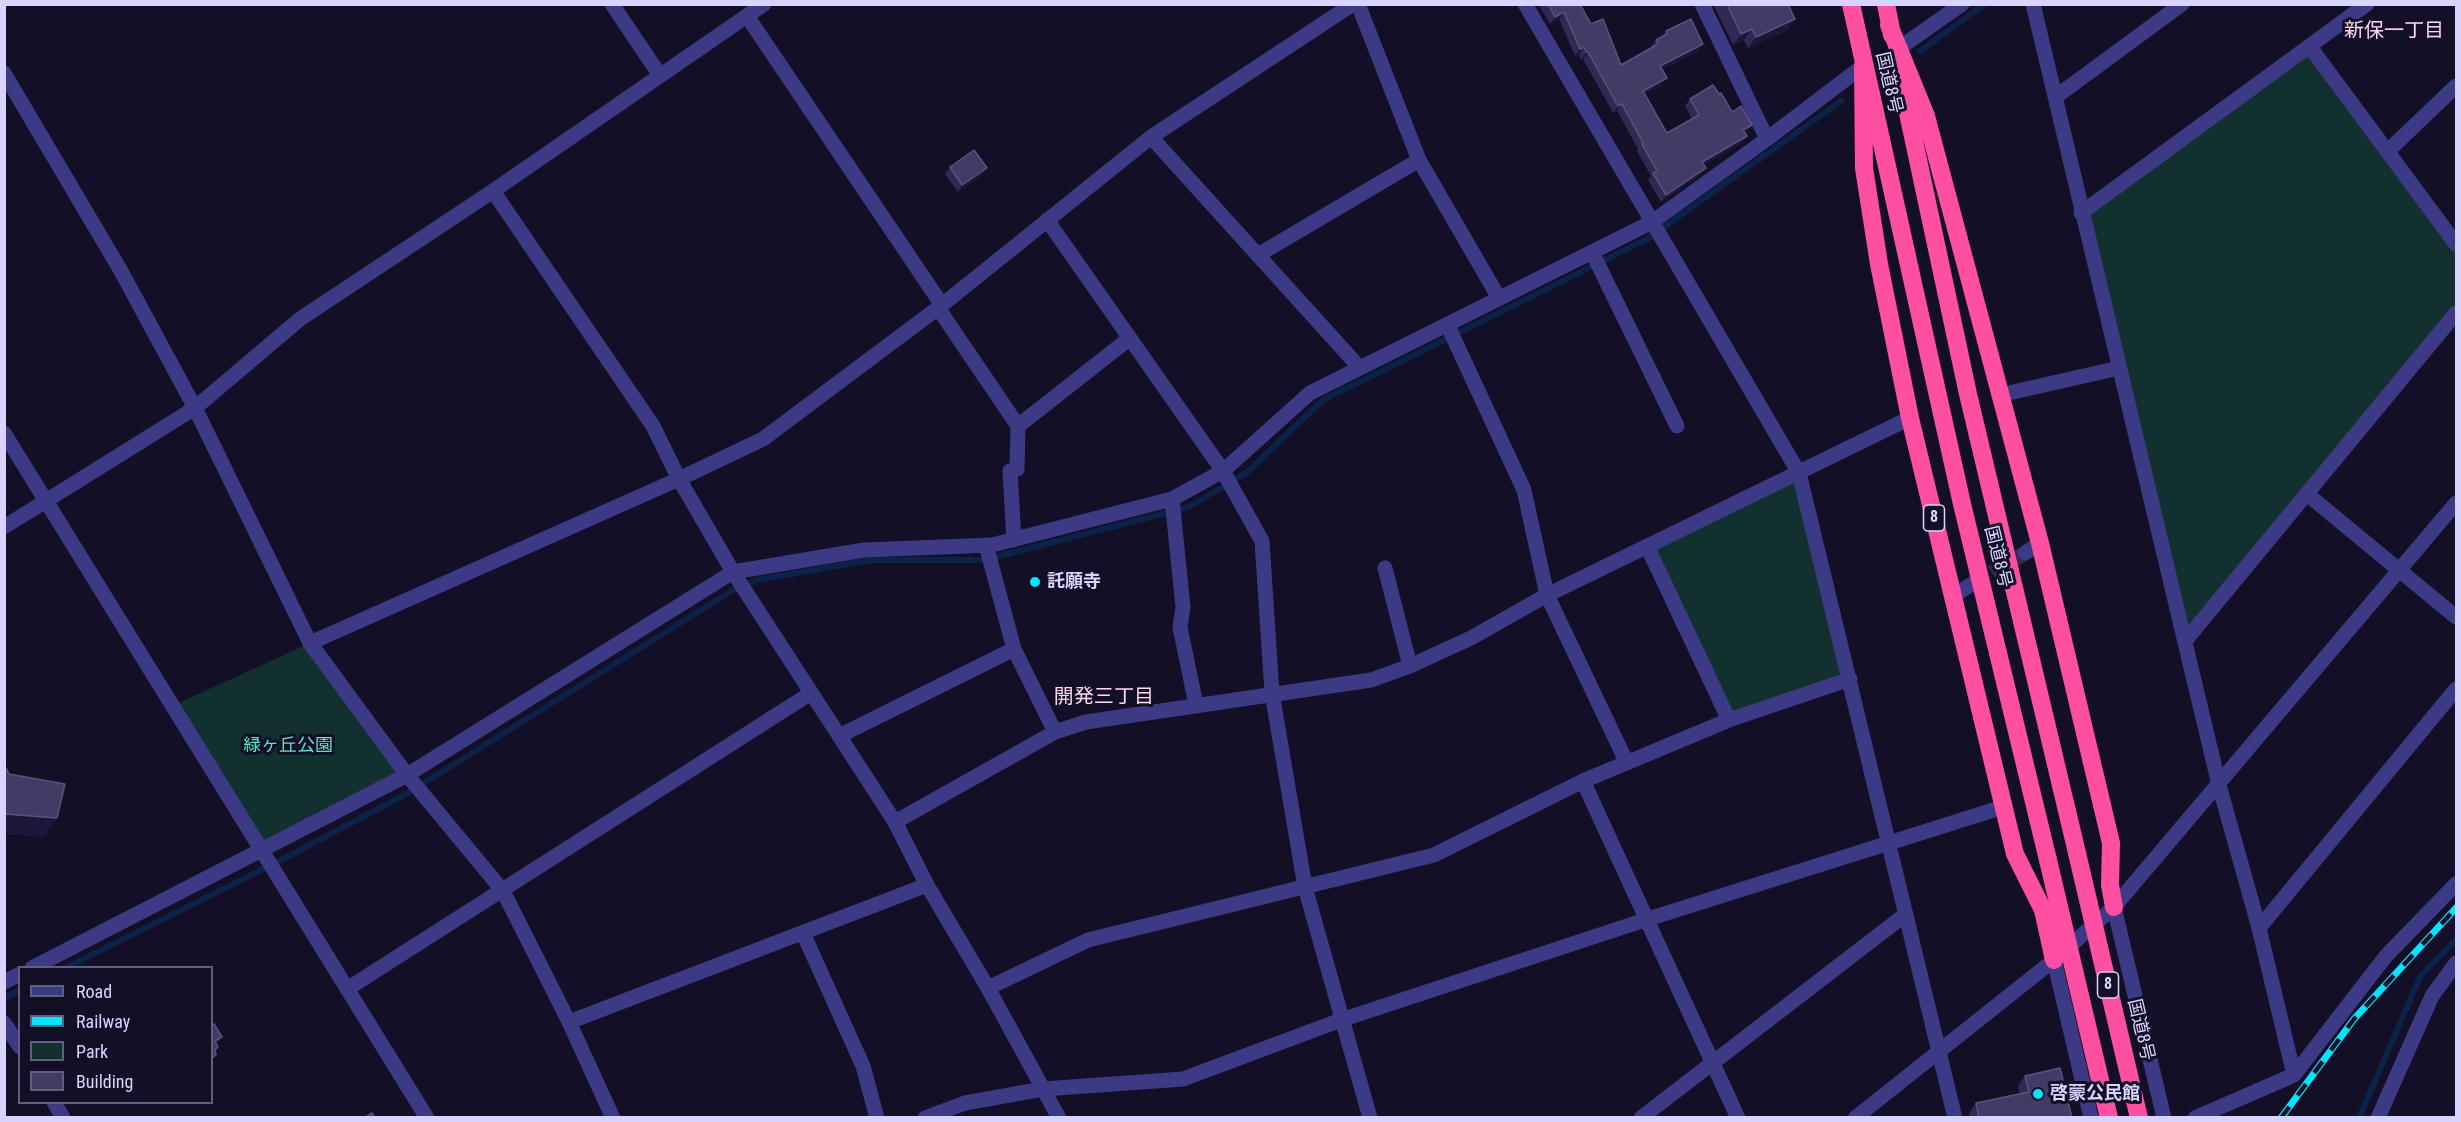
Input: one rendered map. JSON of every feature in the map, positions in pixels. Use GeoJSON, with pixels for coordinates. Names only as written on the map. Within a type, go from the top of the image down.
{"type":"FeatureCollection","features":[{"type":"Feature","properties":{"kind":"highway","name":"国道8号"},"geometry":{"type":"LineString","coordinates":[[1851,4],[1962,504],[2109,1118]]}},
{"type":"Feature","properties":{"kind":"highway","name":"国道8号"},"geometry":{"type":"LineString","coordinates":[[1886,4],[1968,394],[2139,1118]]}},
{"type":"Feature","properties":{"kind":"highway","name":"8"},"geometry":{"type":"LineString","coordinates":[[1897,50],[1926,116],[2000,395],[2032,548],[2111,843],[2110,885],[2114,907]]}},
{"type":"Feature","properties":{"kind":"highway","name":"8"},"geometry":{"type":"LineString","coordinates":[[1863,66],[1864,168],[1879,264],[1910,418],[2015,854],[2043,910],[2054,960]]}},
{"type":"Feature","properties":{"kind":"street"},"geometry":{"type":"LineString","coordinates":[[612,4],[659,74]]}},
{"type":"Feature","properties":{"kind":"street"},"geometry":{"type":"LineString","coordinates":[[4,527],[195,408],[300,319],[764,4]]}},
{"type":"Feature","properties":{"kind":"street"},"geometry":{"type":"LineString","coordinates":[[310,643],[679,479],[763,439],[940,307],[1151,137],[1353,4]]}},
{"type":"Feature","properties":{"kind":"street"},"geometry":{"type":"LineString","coordinates":[[1358,4],[1419,160],[1499,298]]}},
{"type":"Feature","properties":{"kind":"street"},"geometry":{"type":"LineString","coordinates":[[1525,4],[1799,473],[1955,1118]]}},
{"type":"Feature","properties":{"kind":"street"},"geometry":{"type":"LineString","coordinates":[[1702,4],[1767,139]]}},
{"type":"Feature","properties":{"kind":"street"},"geometry":{"type":"LineString","coordinates":[[1897,50],[1962,4]]}},
{"type":"Feature","properties":{"kind":"street"},"geometry":{"type":"LineString","coordinates":[[2033,4],[2219,785],[2259,928],[2294,1075]]}},
{"type":"Feature","properties":{"kind":"street"},"geometry":{"type":"LineString","coordinates":[[2056,96],[2182,4]]}},
{"type":"Feature","properties":{"kind":"street"},"geometry":{"type":"LineString","coordinates":[[2081,213],[2367,4]]}},
{"type":"Feature","properties":{"kind":"street"},"geometry":{"type":"LineString","coordinates":[[747,16],[1018,426],[1017,469],[1010,471],[1014,540]]}},
{"type":"Feature","properties":{"kind":"street"},"geometry":{"type":"LineString","coordinates":[[2310,46],[2457,244]]}},
{"type":"Feature","properties":{"kind":"street"},"geometry":{"type":"LineString","coordinates":[[36,966],[407,775],[733,572],[864,550],[986,545],[1014,540],[1172,499],[1223,471],[1310,393],[1652,222],[1863,66]]}},
{"type":"Feature","properties":{"kind":"street"},"geometry":{"type":"LineString","coordinates":[[4,73],[121,271],[195,408],[310,643],[407,775],[503,891],[569,1022],[613,1118]]}},
{"type":"Feature","properties":{"kind":"street"},"geometry":{"type":"LineString","coordinates":[[2388,151],[2457,86]]}},
{"type":"Feature","properties":{"kind":"street"},"geometry":{"type":"LineString","coordinates":[[1151,137],[1360,368]]}},
{"type":"Feature","properties":{"kind":"street"},"geometry":{"type":"LineString","coordinates":[[1258,255],[1419,160]]}},
{"type":"Feature","properties":{"kind":"street"},"geometry":{"type":"LineString","coordinates":[[493,190],[652,426],[679,479],[733,572],[895,822],[927,885],[988,988],[1059,1118]]}},
{"type":"Feature","properties":{"kind":"street"},"geometry":{"type":"LineString","coordinates":[[1047,220],[1223,471],[1262,541],[1272,693],[1305,887],[1370,1118]]}},
{"type":"Feature","properties":{"kind":"street"},"geometry":{"type":"LineString","coordinates":[[1592,252],[1677,426]]}},
{"type":"Feature","properties":{"kind":"street"},"geometry":{"type":"LineString","coordinates":[[2185,641],[2457,313]]}},
{"type":"Feature","properties":{"kind":"street"},"geometry":{"type":"LineString","coordinates":[[1447,324],[1524,490],[1547,595],[1627,763]]}},
{"type":"Feature","properties":{"kind":"street"},"geometry":{"type":"LineString","coordinates":[[1018,426],[1130,338]]}},
{"type":"Feature","properties":{"kind":"street"},"geometry":{"type":"LineString","coordinates":[[2000,395],[2119,368]]}},
{"type":"Feature","properties":{"kind":"street"},"geometry":{"type":"LineString","coordinates":[[895,822],[1055,732],[1086,722],[1272,693],[1371,681],[1410,666],[1471,638],[1547,595],[1910,418]]}},
{"type":"Feature","properties":{"kind":"street"},"geometry":{"type":"LineString","coordinates":[[4,433],[427,1118]]}},
{"type":"Feature","properties":{"kind":"street"},"geometry":{"type":"LineString","coordinates":[[2307,494],[2457,617]]}},
{"type":"Feature","properties":{"kind":"street"},"geometry":{"type":"LineString","coordinates":[[1172,499],[1183,608],[1180,627],[1196,705]]}},
{"type":"Feature","properties":{"kind":"street"},"geometry":{"type":"LineString","coordinates":[[1856,1118],[2054,960],[2114,907],[2457,503]]}},
{"type":"Feature","properties":{"kind":"street"},"geometry":{"type":"LineString","coordinates":[[986,545],[1014,649],[1055,732]]}},
{"type":"Feature","properties":{"kind":"street"},"geometry":{"type":"LineString","coordinates":[[1647,546],[1729,720]]}},
{"type":"Feature","properties":{"kind":"street"},"geometry":{"type":"LineString","coordinates":[[1385,568],[1410,666]]}},
{"type":"Feature","properties":{"kind":"street"},"geometry":{"type":"LineString","coordinates":[[1953,596],[1972,584]]}},
{"type":"Feature","properties":{"kind":"street"},"geometry":{"type":"LineString","coordinates":[[839,736],[1014,649]]}},
{"type":"Feature","properties":{"kind":"street"},"geometry":{"type":"LineString","coordinates":[[988,988],[1088,940],[1434,855],[1583,781],[1729,720],[1850,679]]}},
{"type":"Feature","properties":{"kind":"street"},"geometry":{"type":"LineString","coordinates":[[2259,928],[2457,689]]}},
{"type":"Feature","properties":{"kind":"street"},"geometry":{"type":"LineString","coordinates":[[347,989],[811,693]]}},
{"type":"Feature","properties":{"kind":"street"},"geometry":{"type":"LineString","coordinates":[[1583,781],[1738,1118]]}},
{"type":"Feature","properties":{"kind":"street"},"geometry":{"type":"LineString","coordinates":[[925,1118],[965,1104],[1043,1089],[1183,1079],[1341,1020],[1648,919],[2003,807]]}},
{"type":"Feature","properties":{"kind":"street"},"geometry":{"type":"LineString","coordinates":[[2195,1118],[2294,1075],[2386,956],[2457,884]]}},
{"type":"Feature","properties":{"kind":"street"},"geometry":{"type":"LineString","coordinates":[[569,1022],[927,885]]}},
{"type":"Feature","properties":{"kind":"street"},"geometry":{"type":"LineString","coordinates":[[2114,907],[2164,1118]]}},
{"type":"Feature","properties":{"kind":"street"},"geometry":{"type":"LineString","coordinates":[[1641,1118],[1712,1061],[1906,914]]}},
{"type":"Feature","properties":{"kind":"street"},"geometry":{"type":"LineString","coordinates":[[803,933],[863,1066],[877,1118]]}},
{"type":"Feature","properties":{"kind":"street"},"geometry":{"type":"LineString","coordinates":[[2054,960],[2091,1118]]}},
{"type":"Feature","properties":{"kind":"street"},"geometry":{"type":"LineString","coordinates":[[2378,1118],[2432,996],[2457,963]]}},
{"type":"Feature","properties":{"kind":"street"},"geometry":{"type":"LineString","coordinates":[[4,982],[18,975]]}},
{"type":"Feature","properties":{"kind":"street"},"geometry":{"type":"LineString","coordinates":[[4,1023],[18,1044]]}},
{"type":"Feature","properties":{"kind":"street"},"geometry":{"type":"LineString","coordinates":[[55,1104],[63,1118]]}},
{"type":"Feature","properties":{"kind":"green space"},"geometry":{"type":"Polygon","coordinates":[[[2310,47],[2456,244],[2456,313],[2185,641],[2081,213],[2310,47]]]}},
{"type":"Feature","properties":{"kind":"green space"},"geometry":{"type":"Polygon","coordinates":[[[1792,476],[1850,679],[1729,720],[1651,545],[1792,476]]]}},
{"type":"Feature","properties":{"kind":"green space","name":"緑ヶ丘公園"},"geometry":{"type":"Polygon","coordinates":[[[310,643],[407,775],[260,850],[172,706],[310,643]]]}},
{"type":"Feature","properties":{"kind":"building"},"geometry":{"type":"Polygon","coordinates":[[[1548,4],[1580,4],[1591,24],[1603,19],[1621,65],[1658,44],[1656,40],[1667,34],[1666,31],[1691,19],[1703,44],[1660,66],[1667,78],[1643,91],[1667,133],[1699,115],[1690,99],[1713,85],[1719,94],[1721,93],[1732,112],[1741,106],[1752,125],[1743,130],[1747,136],[1702,162],[1706,168],[1666,195],[1653,173],[1657,171],[1622,104],[1618,106],[1588,52],[1584,47],[1580,49],[1564,12],[1555,17],[1548,4]]]}},
{"type":"Feature","properties":{"kind":"building"},"geometry":{"type":"Polygon","coordinates":[[[1727,4],[1788,4],[1795,19],[1756,37],[1752,29],[1741,34],[1727,4]]]}},
{"type":"Feature","properties":{"kind":"building"},"geometry":{"type":"Polygon","coordinates":[[[974,150],[987,168],[962,185],[950,167],[974,150]]]}},
{"type":"Feature","properties":{"kind":"building"},"geometry":{"type":"Polygon","coordinates":[[[4,764],[9,774],[65,784],[57,818],[4,814],[4,764]]]}},
{"type":"Feature","properties":{"kind":"building"},"geometry":{"type":"Polygon","coordinates":[[[213,1024],[222,1037],[215,1041],[218,1047],[213,1057],[213,1024]]]}},
{"type":"Feature","properties":{"kind":"building","name":"啓蒙公民館"},"geometry":{"type":"Polygon","coordinates":[[[2060,1068],[2072,1118],[1979,1118],[1976,1103],[2029,1092],[2025,1076],[2060,1068]]]}},
{"type":"Feature","properties":{"kind":"building"},"geometry":{"type":"Polygon","coordinates":[[[372,1113],[375,1118],[364,1118],[372,1113]]]}},
{"type":"Feature","properties":{"kind":"waterway"},"geometry":{"type":"LineString","coordinates":[[1920,51],[1985,4]]}},
{"type":"Feature","properties":{"kind":"waterway"},"geometry":{"type":"LineString","coordinates":[[69,966],[285,858],[408,793],[733,590],[757,580],[870,560],[984,560],[1189,507],[1246,473],[1323,400],[1647,239],[1841,101]]}},
{"type":"Feature","properties":{"kind":"waterway"},"geometry":{"type":"LineString","coordinates":[[2359,1118],[2420,977],[2456,939]]}},
{"type":"Feature","properties":{"kind":"waterway"},"geometry":{"type":"LineString","coordinates":[[4,998],[18,991]]}},
{"type":"Feature","properties":{"kind":"tunnel"},"geometry":{"type":"LineString","coordinates":[[1972,584],[2025,553]]}},
{"type":"Feature","properties":{"kind":"railway"},"geometry":{"type":"LineString","coordinates":[[2281,1118],[2354,1019],[2456,908]]}},
{"type":"Feature","properties":{"kind":"place","name":"託願寺"},"geometry":{"type":"Point","coordinates":[1035,582]}},
{"type":"Feature","properties":{"kind":"place","name":"啓蒙公民館"},"geometry":{"type":"Point","coordinates":[2038,1094]}},
{"type":"Feature","properties":{"kind":"district","name":"新保一丁目"},"geometry":{"type":"Point","coordinates":[2394,32]}},
{"type":"Feature","properties":{"kind":"district","name":"開発三丁目"},"geometry":{"type":"Point","coordinates":[1104,698]}}]}
